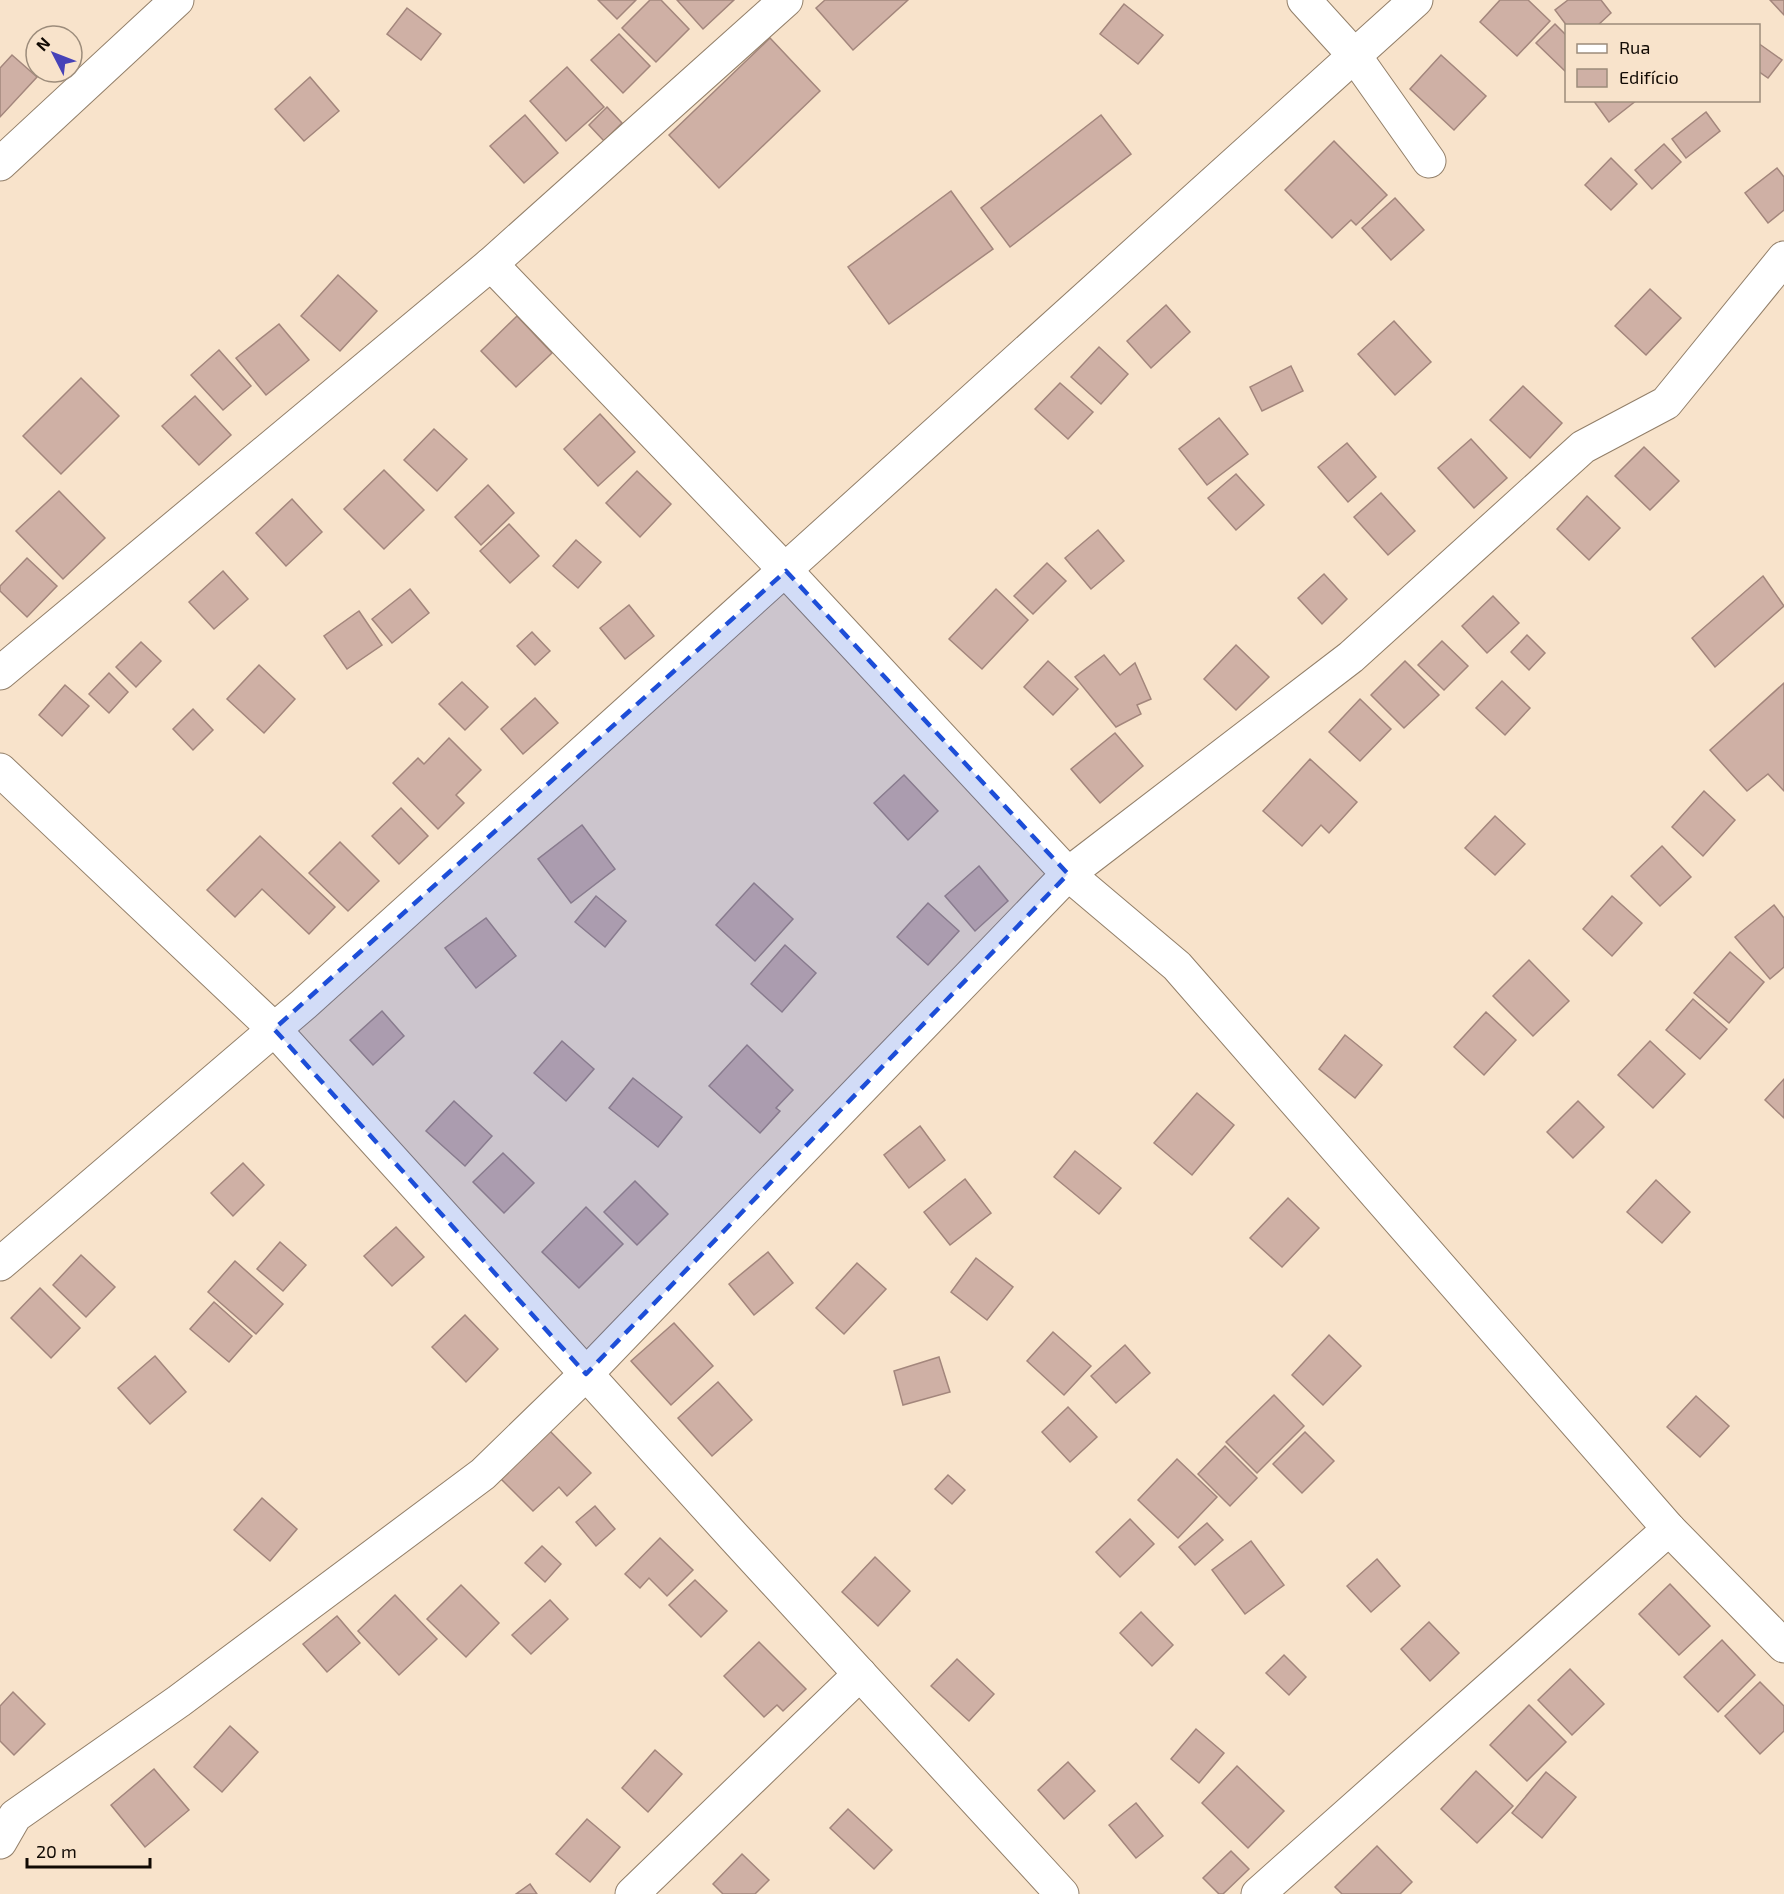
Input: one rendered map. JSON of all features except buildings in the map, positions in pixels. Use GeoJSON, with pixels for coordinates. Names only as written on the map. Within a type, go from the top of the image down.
{"type":"FeatureCollection","features":[{"type":"Feature","properties":{"kind":"street"},"geometry":{"type":"LineString","coordinates":[[0,164],[177,0]]}},
{"type":"Feature","properties":{"kind":"street"},"geometry":{"type":"LineString","coordinates":[[0,674],[491,264],[786,0]]}},
{"type":"Feature","properties":{"kind":"street"},"geometry":{"type":"LineString","coordinates":[[1304,0],[1354,55],[1429,161]]}},
{"type":"Feature","properties":{"kind":"street"},"geometry":{"type":"LineString","coordinates":[[0,1264],[274,1029],[786,571],[1416,0]]}},
{"type":"Feature","properties":{"kind":"street"},"geometry":{"type":"LineString","coordinates":[[5,1819],[179,1701],[483,1474],[586,1374],[1068,874],[1352,657],[1583,447],[1666,402],[1784,258]]}},
{"type":"Feature","properties":{"kind":"street"},"geometry":{"type":"LineString","coordinates":[[491,264],[786,571],[1068,874],[1177,966],[1669,1530],[1784,1646]]}},
{"type":"Feature","properties":{"kind":"street"},"geometry":{"type":"LineString","coordinates":[[0,770],[274,1029],[1062,1894]]}},
{"type":"Feature","properties":{"kind":"street"},"geometry":{"type":"LineString","coordinates":[[1258,1894],[1669,1530]]}},
{"type":"Feature","properties":{"kind":"street"},"geometry":{"type":"LineString","coordinates":[[632,1894],[860,1674]]}},
{"type":"Feature","properties":{"kind":"highlighted area"},"geometry":{"type":"Polygon","coordinates":[[[786,571],[1068,874],[586,1374],[274,1029],[786,571]]]}}]}
